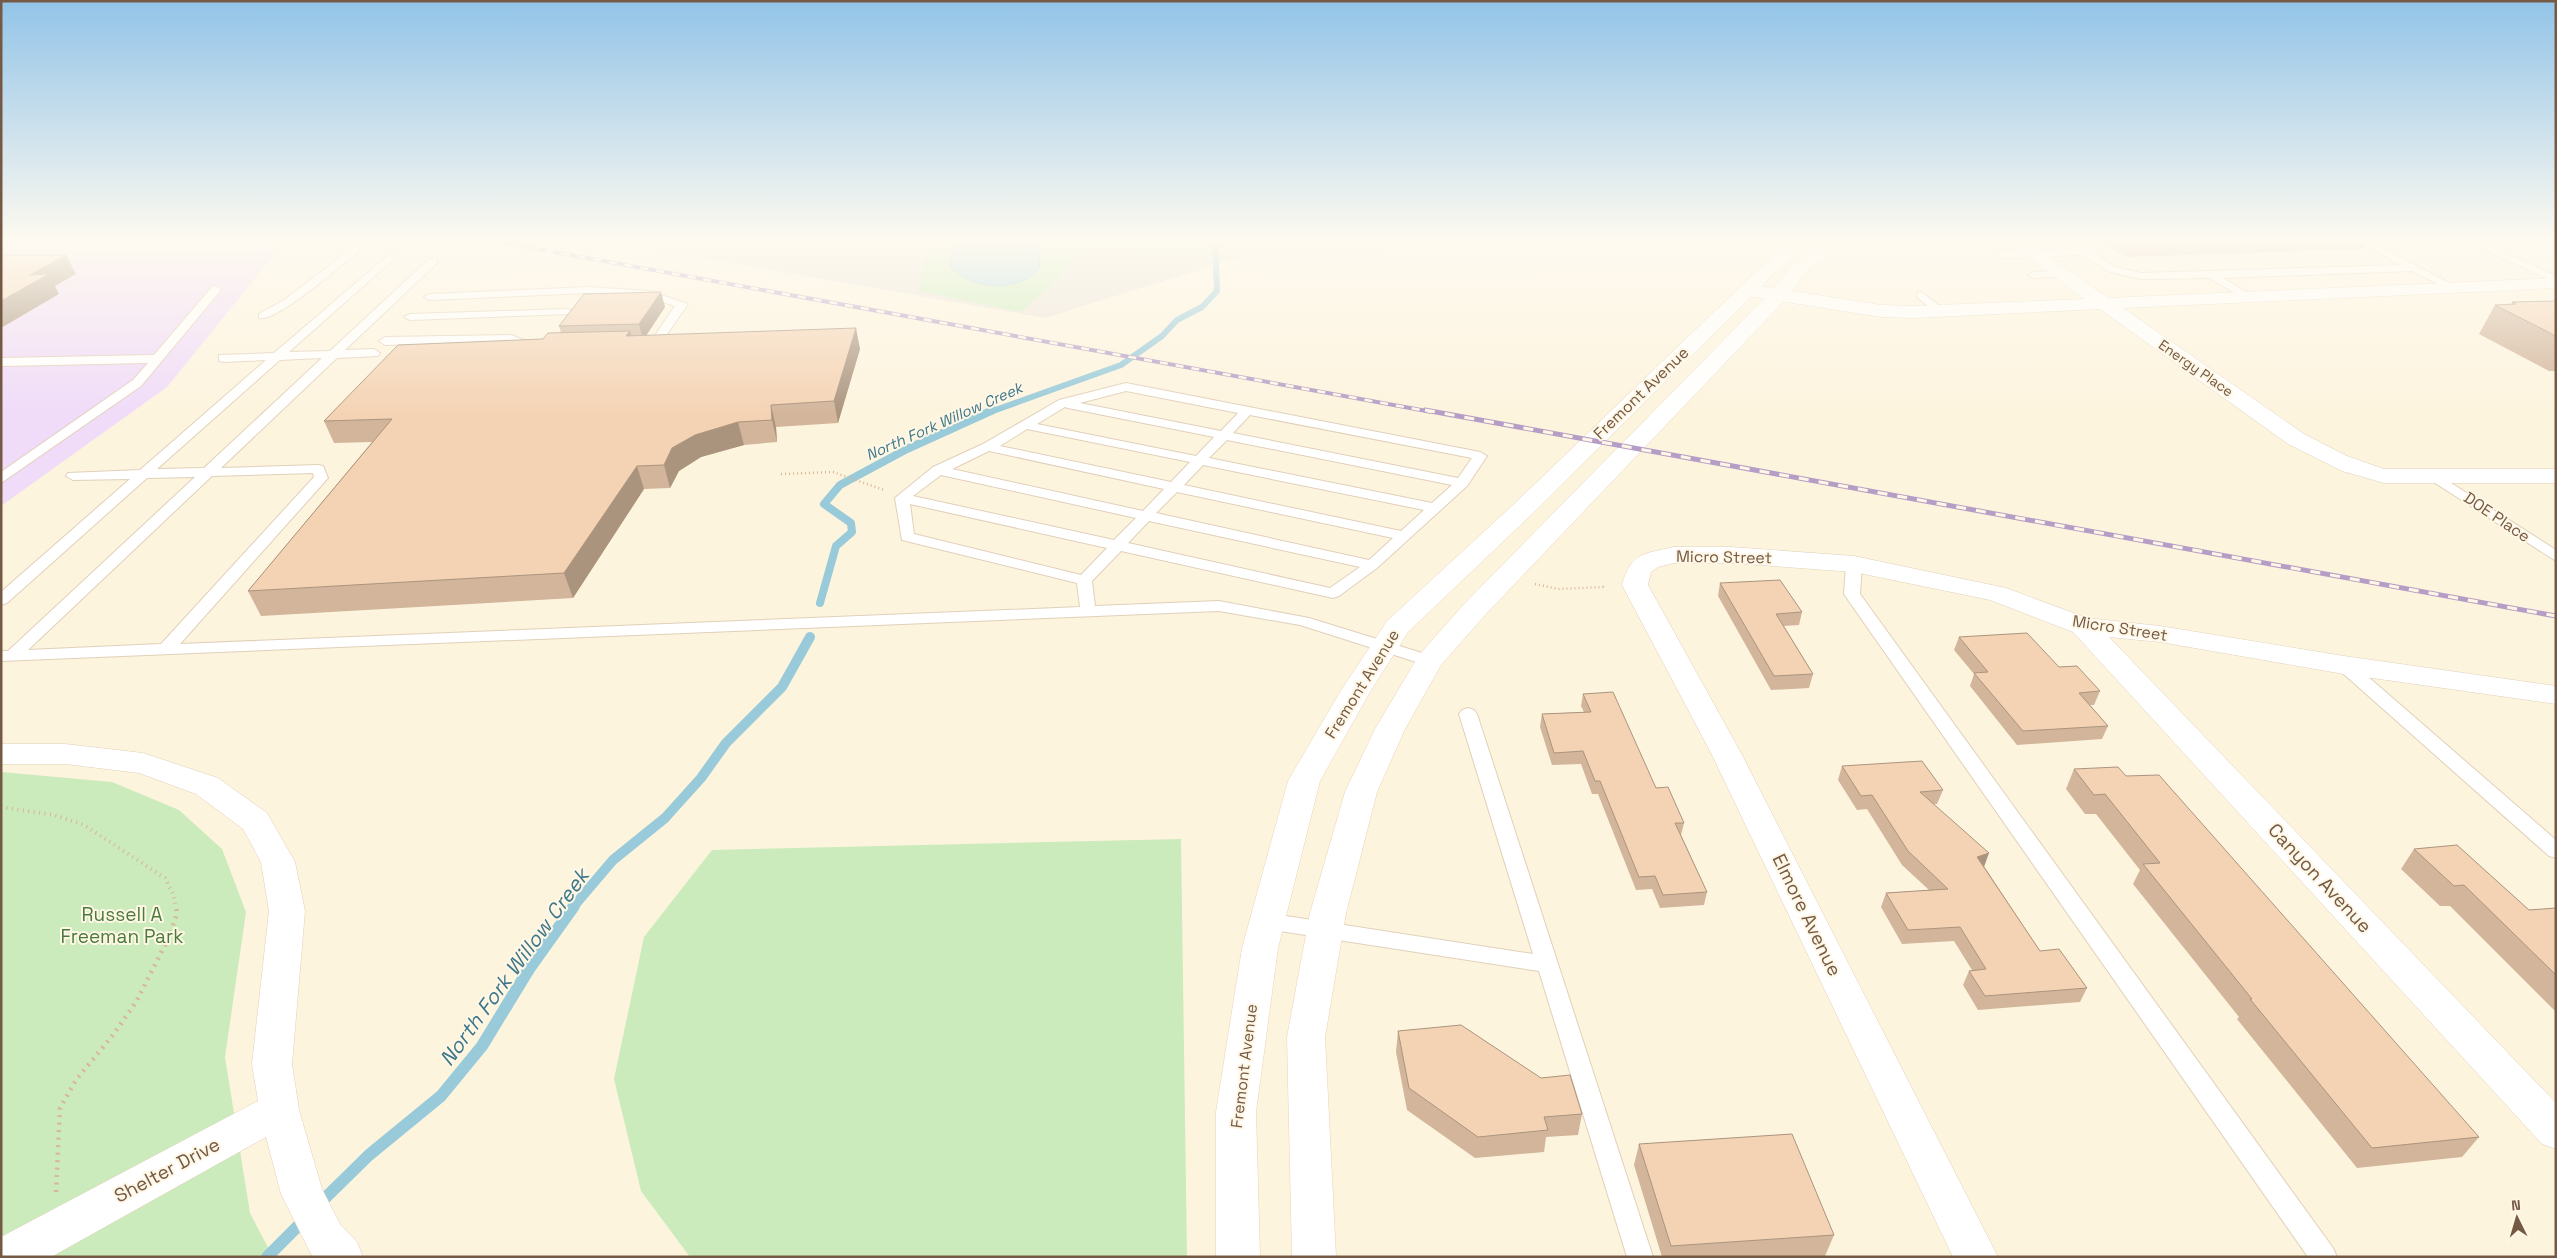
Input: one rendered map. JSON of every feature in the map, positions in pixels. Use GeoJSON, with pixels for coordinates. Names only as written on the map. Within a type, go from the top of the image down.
{"type":"FeatureCollection","features":[{"type":"Feature","properties":{"kind":"street","name":"Fremont Avenue"},"geometry":{"type":"LineString","coordinates":[[1238,1257],[1236,1112],[1260,948],[1304,781],[1397,627],[1740,298]]}},
{"type":"Feature","properties":{"kind":"street","name":"Fremont Avenue"},"geometry":{"type":"LineString","coordinates":[[1314,1257],[1306,1037],[1325,929],[1361,792],[1390,729],[1429,660],[1564,515],[1633,448],[1776,298]]}},
{"type":"Feature","properties":{"kind":"street"},"geometry":{"type":"LineString","coordinates":[[1790,298],[1881,311],[2254,298]]}},
{"type":"Feature","properties":{"kind":"street","name":"Energy Place"},"geometry":{"type":"LineString","coordinates":[[2096,298],[2296,439],[2331,459]]}},
{"type":"Feature","properties":{"kind":"street","name":"DOE Place"},"geometry":{"type":"LineString","coordinates":[[2331,459],[2361,471],[2384,476],[2438,478],[2556,476]]}},
{"type":"Feature","properties":{"kind":"street","name":"Micro Street"},"geometry":{"type":"LineString","coordinates":[[1638,576],[1639,569],[1649,561],[1674,555],[1731,555],[1854,564],[1997,594],[2084,626],[2160,634],[2344,666],[2556,695]]}},
{"type":"Feature","properties":{"kind":"street","name":"Elmore Avenue"},"geometry":{"type":"LineString","coordinates":[[1638,576],[1636,585],[1726,753],[1976,1257]]}},
{"type":"Feature","properties":{"kind":"street","name":"Canyon Avenue"},"geometry":{"type":"LineString","coordinates":[[2084,626],[2556,1131]]}},
{"type":"Feature","properties":{"kind":"street"},"geometry":{"type":"LineString","coordinates":[[1,754],[65,754],[142,763],[207,786],[255,821],[278,862],[287,911],[272,1064],[279,1110],[302,1194],[333,1247]]}},
{"type":"Feature","properties":{"kind":"street","name":"Shelter Drive"},"geometry":{"type":"LineString","coordinates":[[8,1257],[55,1215],[279,1110]]}},
{"type":"Feature","properties":{"kind":"lane"},"geometry":{"type":"LineString","coordinates":[[1,479],[137,383],[209,298]]}},
{"type":"Feature","properties":{"kind":"lane"},"geometry":{"type":"LineString","coordinates":[[263,316],[293,298]]}},
{"type":"Feature","properties":{"kind":"lane"},"geometry":{"type":"LineString","coordinates":[[1,600],[344,298]]}},
{"type":"Feature","properties":{"kind":"lane"},"geometry":{"type":"LineString","coordinates":[[7,655],[208,472],[394,298]]}},
{"type":"Feature","properties":{"kind":"lane"},"geometry":{"type":"LineString","coordinates":[[635,345],[654,345],[682,304],[661,298]]}},
{"type":"Feature","properties":{"kind":"lane"},"geometry":{"type":"LineString","coordinates":[[1925,298],[1940,310]]}},
{"type":"Feature","properties":{"kind":"lane"},"geometry":{"type":"LineString","coordinates":[[410,317],[568,312]]}},
{"type":"Feature","properties":{"kind":"lane"},"geometry":{"type":"LineString","coordinates":[[385,342],[511,338],[537,348],[547,348]]}},
{"type":"Feature","properties":{"kind":"lane"},"geometry":{"type":"LineString","coordinates":[[223,358],[374,352]]}},
{"type":"Feature","properties":{"kind":"lane"},"geometry":{"type":"LineString","coordinates":[[1,362],[156,359]]}},
{"type":"Feature","properties":{"kind":"lane"},"geometry":{"type":"LineString","coordinates":[[1126,387],[1480,456],[1462,483],[1372,565],[1333,593],[902,498],[938,470],[988,448],[1063,403],[1126,387]]}},
{"type":"Feature","properties":{"kind":"lane"},"geometry":{"type":"LineString","coordinates":[[1063,403],[1462,483]]}},
{"type":"Feature","properties":{"kind":"lane"},"geometry":{"type":"LineString","coordinates":[[1084,580],[1247,410]]}},
{"type":"Feature","properties":{"kind":"lane"},"geometry":{"type":"LineString","coordinates":[[1025,425],[1435,508]]}},
{"type":"Feature","properties":{"kind":"lane"},"geometry":{"type":"LineString","coordinates":[[988,448],[1405,536]]}},
{"type":"Feature","properties":{"kind":"lane"},"geometry":{"type":"LineString","coordinates":[[73,476],[318,469],[321,478],[166,649]]}},
{"type":"Feature","properties":{"kind":"lane"},"geometry":{"type":"LineString","coordinates":[[938,470],[1372,565]]}},
{"type":"Feature","properties":{"kind":"lane","name":"DOE Place"},"geometry":{"type":"LineString","coordinates":[[2438,478],[2556,557]]}},
{"type":"Feature","properties":{"kind":"lane"},"geometry":{"type":"LineString","coordinates":[[902,498],[906,537],[1084,580]]}},
{"type":"Feature","properties":{"kind":"lane"},"geometry":{"type":"LineString","coordinates":[[1854,564],[1852,594],[2324,1257]]}},
{"type":"Feature","properties":{"kind":"lane"},"geometry":{"type":"LineString","coordinates":[[1084,580],[1088,610]]}},
{"type":"Feature","properties":{"kind":"lane"},"geometry":{"type":"LineString","coordinates":[[7,655],[1219,606],[1303,621],[1384,648],[1429,660]]}},
{"type":"Feature","properties":{"kind":"lane"},"geometry":{"type":"LineString","coordinates":[[2344,666],[2556,851]]}},
{"type":"Feature","properties":{"kind":"lane"},"geometry":{"type":"LineString","coordinates":[[1468,714],[1640,1257]]}},
{"type":"Feature","properties":{"kind":"lane"},"geometry":{"type":"LineString","coordinates":[[1267,921],[1548,964]]}},
{"type":"Feature","properties":{"kind":"path"},"geometry":{"type":"LineString","coordinates":[[781,474],[830,472],[868,486],[886,490]]}},
{"type":"Feature","properties":{"kind":"path"},"geometry":{"type":"LineString","coordinates":[[1529,582],[1550,588],[1603,587],[1604,590]]}},
{"type":"Feature","properties":{"kind":"path"},"geometry":{"type":"LineString","coordinates":[[1,808],[54,815],[84,825],[165,878],[174,896],[177,914],[171,931],[136,1002],[113,1035],[76,1080],[60,1108],[55,1215]]}},
{"type":"Feature","properties":{"kind":"shaded area"},"geometry":{"type":"Polygon","coordinates":[[[1,298],[239,298],[167,387],[1,506],[1,298]]]}},
{"type":"Feature","properties":{"kind":"shaded area"},"geometry":{"type":"Polygon","coordinates":[[[930,298],[1110,298],[1045,318],[930,298]]]}},
{"type":"Feature","properties":{"kind":"green space"},"geometry":{"type":"Polygon","coordinates":[[[951,298],[1037,298],[1022,312],[951,298]]]}},
{"type":"Feature","properties":{"kind":"green space","name":"Russell A Freeman Park"},"geometry":{"type":"Polygon","coordinates":[[[1,772],[112,782],[179,810],[222,849],[246,912],[225,1057],[250,1213],[273,1257],[1,1257],[1,772]]]}},
{"type":"Feature","properties":{"kind":"green space"},"geometry":{"type":"Polygon","coordinates":[[[1181,839],[1187,1257],[690,1257],[641,1191],[614,1079],[644,937],[712,850],[1181,839]]]}},
{"type":"Feature","properties":{"kind":"building"},"geometry":{"type":"Polygon","coordinates":[[[581,298],[657,298],[639,324],[559,326],[581,298]]]}},
{"type":"Feature","properties":{"kind":"building"},"geometry":{"type":"Polygon","coordinates":[[[2556,301],[2556,336],[2495,305],[2516,304],[2512,302],[2556,301]]]}},
{"type":"Feature","properties":{"kind":"building"},"geometry":{"type":"Polygon","coordinates":[[[856,328],[834,401],[771,405],[772,420],[738,422],[695,435],[672,448],[664,465],[637,466],[564,573],[248,591],[392,419],[324,421],[398,345],[543,339],[548,333],[630,331],[626,336],[856,328]]]}},
{"type":"Feature","properties":{"kind":"building"},"geometry":{"type":"Polygon","coordinates":[[[1780,580],[1802,612],[1776,614],[1813,674],[1774,676],[1720,583],[1780,580]]]}},
{"type":"Feature","properties":{"kind":"building"},"geometry":{"type":"Polygon","coordinates":[[[2027,633],[2059,667],[2077,666],[2100,691],[2079,693],[2108,726],[2023,731],[1974,673],[1988,672],[1959,637],[2027,633]]]}},
{"type":"Feature","properties":{"kind":"building"},"geometry":{"type":"Polygon","coordinates":[[[1613,692],[1656,788],[1668,787],[1684,823],[1675,823],[1707,892],[1663,895],[1655,876],[1639,877],[1600,781],[1595,781],[1583,751],[1554,753],[1542,714],[1591,712],[1583,694],[1613,692]]]}},
{"type":"Feature","properties":{"kind":"building"},"geometry":{"type":"Polygon","coordinates":[[[1922,761],[1943,790],[1920,792],[1989,853],[1977,857],[2040,951],[2059,949],[2087,988],[1985,996],[1969,971],[1986,969],[1960,927],[1908,930],[1886,893],[1948,889],[1908,851],[1872,795],[1861,796],[1842,766],[1922,761]]]}},
{"type":"Feature","properties":{"kind":"building"},"geometry":{"type":"Polygon","coordinates":[[[2118,767],[2126,776],[2159,775],[2479,1137],[2372,1148],[2143,864],[2160,863],[2105,794],[2094,795],[2074,769],[2118,767]]]}},
{"type":"Feature","properties":{"kind":"building"},"geometry":{"type":"Polygon","coordinates":[[[2457,845],[2529,910],[2556,908],[2556,975],[2464,885],[2454,886],[2414,849],[2457,845]]]}},
{"type":"Feature","properties":{"kind":"building"},"geometry":{"type":"Polygon","coordinates":[[[1461,1025],[1541,1078],[1570,1075],[1582,1114],[1544,1117],[1548,1130],[1478,1137],[1409,1088],[1398,1031],[1461,1025]]]}},
{"type":"Feature","properties":{"kind":"building"},"geometry":{"type":"Polygon","coordinates":[[[1792,1134],[1834,1235],[1671,1246],[1639,1144],[1792,1134]]]}},
{"type":"Feature","properties":{"kind":"waterway","name":"North Fork Willow Creek"},"geometry":{"type":"LineString","coordinates":[[990,412],[1121,365],[1162,336],[1177,320],[1202,307],[1211,298]]}},
{"type":"Feature","properties":{"kind":"waterway","name":"North Fork Willow Creek"},"geometry":{"type":"LineString","coordinates":[[820,603],[836,546],[852,532],[851,523],[824,504],[840,485],[907,449],[993,410]]}},
{"type":"Feature","properties":{"kind":"waterway","name":"North Fork Willow Creek"},"geometry":{"type":"LineString","coordinates":[[573,907],[613,860],[665,818],[701,778],[726,743],[782,687],[810,637]]}},
{"type":"Feature","properties":{"kind":"waterway","name":"North Fork Willow Creek"},"geometry":{"type":"LineString","coordinates":[[318,1205],[369,1155],[441,1096],[482,1046],[529,969],[574,906]]}},
{"type":"Feature","properties":{"kind":"waterway","name":"North Fork Willow Creek"},"geometry":{"type":"LineString","coordinates":[[267,1257],[306,1218]]}},
{"type":"Feature","properties":{"kind":"railway"},"geometry":{"type":"LineString","coordinates":[[805,298],[1432,412]]}},
{"type":"Feature","properties":{"kind":"railway"},"geometry":{"type":"LineString","coordinates":[[1425,410],[2556,616]]}}]}
